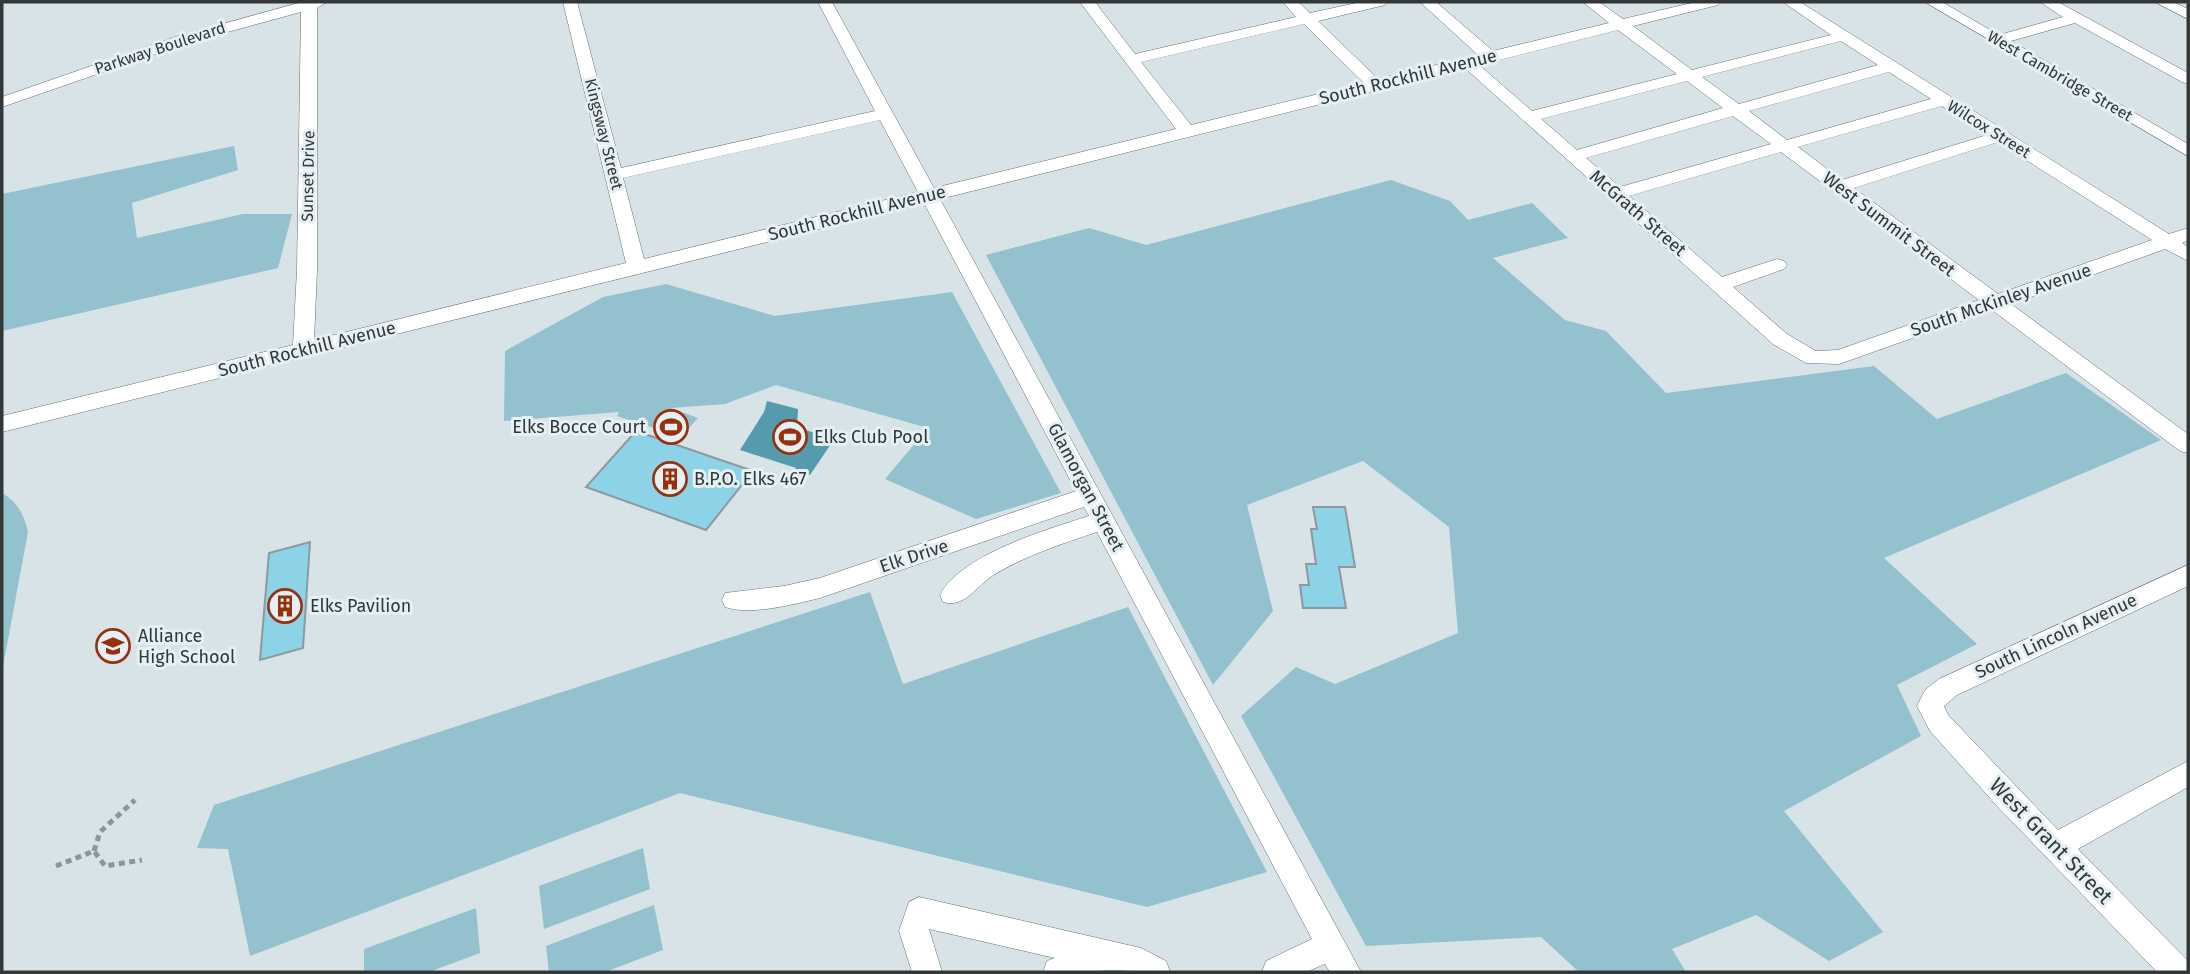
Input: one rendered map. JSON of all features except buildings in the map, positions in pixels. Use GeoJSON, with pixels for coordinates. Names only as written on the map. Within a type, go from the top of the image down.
{"type":"FeatureCollection","features":[{"type":"Feature","properties":{"kind":"street","name":"Parkway Boulevard"},"geometry":{"type":"LineString","coordinates":[[2,102],[172,43],[313,2]]}},
{"type":"Feature","properties":{"kind":"street","name":"Sunset Drive"},"geometry":{"type":"LineString","coordinates":[[303,350],[313,2]]}},
{"type":"Feature","properties":{"kind":"street","name":"Kingsway Street"},"geometry":{"type":"LineString","coordinates":[[570,2],[637,267]]}},
{"type":"Feature","properties":{"kind":"street","name":"Glamorgan Street"},"geometry":{"type":"LineString","coordinates":[[825,2],[1346,972]]}},
{"type":"Feature","properties":{"kind":"street"},"geometry":{"type":"LineString","coordinates":[[1087,2],[1187,131]]}},
{"type":"Feature","properties":{"kind":"street"},"geometry":{"type":"LineString","coordinates":[[1290,2],[1375,85]]}},
{"type":"Feature","properties":{"kind":"street"},"geometry":{"type":"LineString","coordinates":[[1132,59],[1380,2]]}},
{"type":"Feature","properties":{"kind":"street"},"geometry":{"type":"LineString","coordinates":[[1427,2],[1490,57]]}},
{"type":"Feature","properties":{"kind":"street","name":"West Summit Street"},"geometry":{"type":"LineString","coordinates":[[1590,2],[2188,445]]}},
{"type":"Feature","properties":{"kind":"street","name":"South Rockhill Avenue"},"geometry":{"type":"LineString","coordinates":[[2,424],[1713,2]]}},
{"type":"Feature","properties":{"kind":"street","name":"Wilcox Street"},"geometry":{"type":"LineString","coordinates":[[1790,2],[2188,256]]}},
{"type":"Feature","properties":{"kind":"street","name":"West Cambridge Street"},"geometry":{"type":"LineString","coordinates":[[1932,2],[2188,151]]}},
{"type":"Feature","properties":{"kind":"street"},"geometry":{"type":"LineString","coordinates":[[2047,2],[2188,79]]}},
{"type":"Feature","properties":{"kind":"street"},"geometry":{"type":"LineString","coordinates":[[2162,2],[2188,15]]}},
{"type":"Feature","properties":{"kind":"street"},"geometry":{"type":"LineString","coordinates":[[1997,40],[2077,18]]}},
{"type":"Feature","properties":{"kind":"street"},"geometry":{"type":"LineString","coordinates":[[1529,117],[1844,36]]}},
{"type":"Feature","properties":{"kind":"street","name":"McGrath Street"},"geometry":{"type":"LineString","coordinates":[[1467,62],[1780,339],[1813,358]]}},
{"type":"Feature","properties":{"kind":"street"},"geometry":{"type":"LineString","coordinates":[[1573,156],[1892,66]]}},
{"type":"Feature","properties":{"kind":"street"},"geometry":{"type":"LineString","coordinates":[[1616,194],[1944,100]]}},
{"type":"Feature","properties":{"kind":"street"},"geometry":{"type":"LineString","coordinates":[[614,175],[886,114]]}},
{"type":"Feature","properties":{"kind":"street"},"geometry":{"type":"LineString","coordinates":[[2171,141],[2188,135]]}},
{"type":"Feature","properties":{"kind":"street"},"geometry":{"type":"LineString","coordinates":[[1839,187],[2000,136]]}},
{"type":"Feature","properties":{"kind":"street","name":"South McKinley Avenue"},"geometry":{"type":"LineString","coordinates":[[1813,358],[1839,357],[2188,234]]}},
{"type":"Feature","properties":{"kind":"street"},"geometry":{"type":"LineString","coordinates":[[1719,285],[1777,265]]}},
{"type":"Feature","properties":{"kind":"street","name":"Elk Drive"},"geometry":{"type":"LineString","coordinates":[[734,600],[785,596],[820,588],[1091,495]]}},
{"type":"Feature","properties":{"kind":"street"},"geometry":{"type":"LineString","coordinates":[[952,595],[980,570],[1002,559],[1104,520]]}},
{"type":"Feature","properties":{"kind":"street","name":"South Lincoln Avenue"},"geometry":{"type":"LineString","coordinates":[[1930,706],[1948,687],[2188,575]]}},
{"type":"Feature","properties":{"kind":"street","name":"West Grant Street"},"geometry":{"type":"LineString","coordinates":[[1930,706],[1939,723],[2178,972]]}},
{"type":"Feature","properties":{"kind":"street"},"geometry":{"type":"LineString","coordinates":[[2056,846],[2188,774]]}},
{"type":"Feature","properties":{"kind":"street"},"geometry":{"type":"LineString","coordinates":[[927,972],[914,931],[919,912],[1141,963],[1155,972]]}},
{"type":"Feature","properties":{"kind":"street"},"geometry":{"type":"LineString","coordinates":[[1277,972],[1331,946]]}},
{"type":"Feature","properties":{"kind":"street"},"geometry":{"type":"LineString","coordinates":[[1058,972],[1103,954]]}},
{"type":"Feature","properties":{"kind":"path"},"geometry":{"type":"LineString","coordinates":[[56,866],[93,851],[100,832],[135,800]]}},
{"type":"Feature","properties":{"kind":"path"},"geometry":{"type":"LineString","coordinates":[[93,851],[105,866],[142,860]]}},
{"type":"Feature","properties":{"kind":"shaded area"},"geometry":{"type":"Polygon","coordinates":[[[234,146],[238,170],[132,203],[137,238],[243,214],[292,214],[278,268],[2,331],[2,194],[234,146]]]}},
{"type":"Feature","properties":{"kind":"shaded area"},"geometry":{"type":"Polygon","coordinates":[[[1391,180],[1450,201],[1468,220],[1532,203],[1568,238],[1493,258],[1565,320],[1606,331],[1666,393],[1874,366],[1937,419],[2066,373],[2161,440],[1884,558],[1977,644],[1897,685],[1921,736],[1784,811],[1883,932],[1829,961],[1756,915],[1672,949],[1686,972],[1579,972],[1541,937],[1366,946],[1241,716],[1296,667],[1335,684],[1458,633],[1449,527],[1363,461],[1247,505],[1273,611],[1213,685],[986,255],[1089,228],[1146,245],[1391,180]]]}},
{"type":"Feature","properties":{"kind":"shaded area"},"geometry":{"type":"Polygon","coordinates":[[[666,284],[775,316],[952,292],[1061,493],[976,519],[885,479],[928,428],[776,385],[725,404],[671,408],[698,418],[681,437],[617,416],[619,412],[504,421],[505,351],[603,297],[666,284]]]}},
{"type":"Feature","properties":{"kind":"shaded area","name":"Elks Club Pool"},"geometry":{"type":"Polygon","coordinates":[[[767,401],[798,409],[797,428],[835,438],[810,475],[740,450],[764,412],[767,401]]]}},
{"type":"Feature","properties":{"kind":"shaded area"},"geometry":{"type":"Polygon","coordinates":[[[2,493],[20,509],[28,532],[2,672],[2,493]]]}},
{"type":"Feature","properties":{"kind":"shaded area"},"geometry":{"type":"Polygon","coordinates":[[[870,592],[903,684],[1128,607],[1267,872],[1147,907],[680,793],[250,956],[228,849],[197,848],[214,805],[870,592]]]}},
{"type":"Feature","properties":{"kind":"shaded area"},"geometry":{"type":"Polygon","coordinates":[[[643,848],[650,889],[544,929],[539,886],[643,848]]]}},
{"type":"Feature","properties":{"kind":"shaded area"},"geometry":{"type":"Polygon","coordinates":[[[654,905],[663,950],[605,972],[549,972],[546,946],[654,905]]]}},
{"type":"Feature","properties":{"kind":"shaded area"},"geometry":{"type":"Polygon","coordinates":[[[476,908],[480,953],[429,972],[364,972],[364,949],[476,908]]]}},
{"type":"Feature","properties":{"kind":"place","name":"Elks Bocce Court"},"geometry":{"type":"Point","coordinates":[671,427]}},
{"type":"Feature","properties":{"kind":"place","name":"Elks Club Pool"},"geometry":{"type":"Point","coordinates":[790,437]}},
{"type":"Feature","properties":{"kind":"place","name":"B.P.O. Elks 467"},"geometry":{"type":"Point","coordinates":[670,479]}},
{"type":"Feature","properties":{"kind":"place","name":"Elks Pavilion"},"geometry":{"type":"Point","coordinates":[285,606]}},
{"type":"Feature","properties":{"kind":"place","name":"Alliance High School"},"geometry":{"type":"Point","coordinates":[113,646]}}]}
